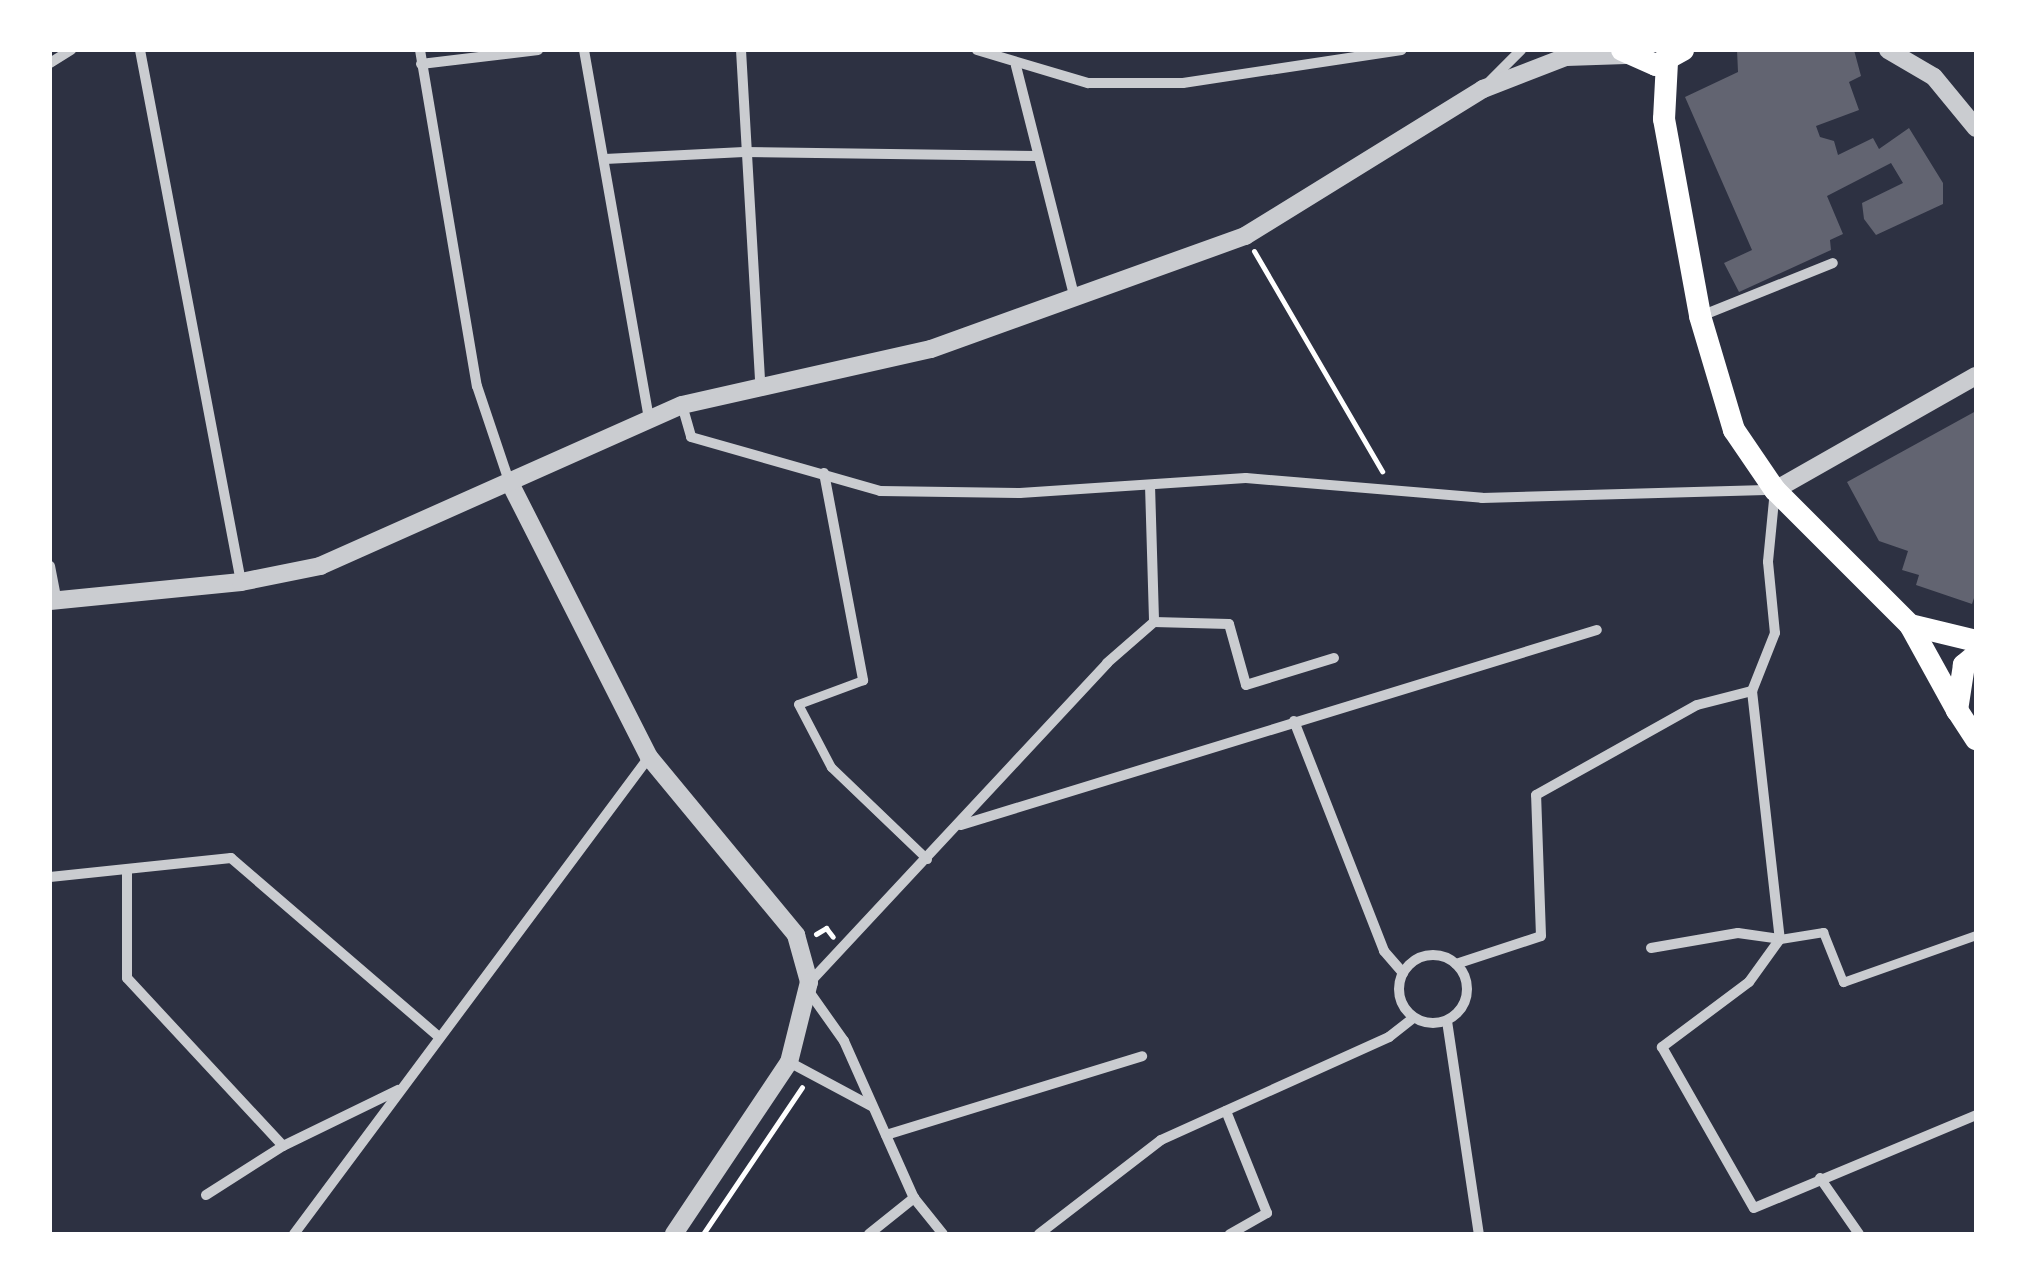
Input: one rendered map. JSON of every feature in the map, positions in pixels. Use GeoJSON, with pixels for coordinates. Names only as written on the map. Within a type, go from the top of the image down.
{"type":"FeatureCollection","features":[{"type":"Feature","properties":{"kind":"main road"},"geometry":{"type":"LineString","coordinates":[[1624,52],[1645,64],[1675,56],[1664,120],[1700,316],[1734,430],[1775,490],[1910,625],[1976,740]]}},
{"type":"Feature","properties":{"kind":"main road"},"geometry":{"type":"LineString","coordinates":[[1910,625],[1976,641]]}},
{"type":"Feature","properties":{"kind":"main road"},"geometry":{"type":"LineString","coordinates":[[1957,710],[1964,665],[1976,655]]}},
{"type":"Feature","properties":{"kind":"street"},"geometry":{"type":"LineString","coordinates":[[50,63],[71,50]]}},
{"type":"Feature","properties":{"kind":"street"},"geometry":{"type":"LineString","coordinates":[[140,50],[241,582]]}},
{"type":"Feature","properties":{"kind":"street"},"geometry":{"type":"LineString","coordinates":[[420,50],[477,386],[511,485],[649,757],[796,935],[810,987],[844,1041],[914,1198],[943,1234]]}},
{"type":"Feature","properties":{"kind":"street"},"geometry":{"type":"LineString","coordinates":[[421,64],[538,50]]}},
{"type":"Feature","properties":{"kind":"street"},"geometry":{"type":"LineString","coordinates":[[584,50],[649,418]]}},
{"type":"Feature","properties":{"kind":"street"},"geometry":{"type":"LineString","coordinates":[[741,50],[760,384]]}},
{"type":"Feature","properties":{"kind":"street"},"geometry":{"type":"LineString","coordinates":[[977,50],[1016,66],[1088,83],[1183,84],[1402,50]]}},
{"type":"Feature","properties":{"kind":"street"},"geometry":{"type":"LineString","coordinates":[[1483,89],[1521,50]]}},
{"type":"Feature","properties":{"kind":"street"},"geometry":{"type":"LineString","coordinates":[[50,566],[54,601],[241,582],[373,547],[682,405],[760,384],[931,350],[1075,301],[1245,236],[1483,89],[1571,50]]}},
{"type":"Feature","properties":{"kind":"street"},"geometry":{"type":"LineString","coordinates":[[1888,50],[1934,77],[1976,128]]}},
{"type":"Feature","properties":{"kind":"street"},"geometry":{"type":"LineString","coordinates":[[1541,66],[1601,51],[1624,52]]}},
{"type":"Feature","properties":{"kind":"street"},"geometry":{"type":"LineString","coordinates":[[1016,66],[1075,301]]}},
{"type":"Feature","properties":{"kind":"street"},"geometry":{"type":"LineString","coordinates":[[605,159],[744,152],[1036,156]]}},
{"type":"Feature","properties":{"kind":"street"},"geometry":{"type":"LineString","coordinates":[[1700,316],[1833,263]]}},
{"type":"Feature","properties":{"kind":"street"},"geometry":{"type":"LineString","coordinates":[[682,405],[691,437],[880,490],[1020,493],[1246,478],[1482,498],[1775,490],[1976,376]]}},
{"type":"Feature","properties":{"kind":"street"},"geometry":{"type":"LineString","coordinates":[[824,473],[863,680],[798,704],[831,767],[927,859]]}},
{"type":"Feature","properties":{"kind":"street"},"geometry":{"type":"LineString","coordinates":[[1150,485],[1154,622]]}},
{"type":"Feature","properties":{"kind":"street"},"geometry":{"type":"LineString","coordinates":[[1775,490],[1768,562],[1776,632],[1752,691],[1780,939],[1749,982],[1662,1047],[1754,1208],[1976,1115]]}},
{"type":"Feature","properties":{"kind":"street"},"geometry":{"type":"LineString","coordinates":[[674,1234],[789,1062],[810,987],[1107,663],[1154,622],[1228,624],[1246,684],[1334,658]]}},
{"type":"Feature","properties":{"kind":"street"},"geometry":{"type":"LineString","coordinates":[[960,825],[1596,630]]}},
{"type":"Feature","properties":{"kind":"street"},"geometry":{"type":"LineString","coordinates":[[1413,1018],[1398,992],[1403,973],[1428,956],[1456,964],[1541,936],[1536,795],[1697,705],[1752,691]]}},
{"type":"Feature","properties":{"kind":"street"},"geometry":{"type":"LineString","coordinates":[[1294,721],[1384,951],[1403,973]]}},
{"type":"Feature","properties":{"kind":"street"},"geometry":{"type":"LineString","coordinates":[[294,1234],[649,757]]}},
{"type":"Feature","properties":{"kind":"street"},"geometry":{"type":"LineString","coordinates":[[50,877],[232,858],[439,1037]]}},
{"type":"Feature","properties":{"kind":"street"},"geometry":{"type":"LineString","coordinates":[[126,870],[127,978],[283,1146]]}},
{"type":"Feature","properties":{"kind":"street"},"geometry":{"type":"LineString","coordinates":[[1651,948],[1738,933],[1780,939],[1823,932],[1843,982],[1976,935]]}},
{"type":"Feature","properties":{"kind":"street"},"geometry":{"type":"LineString","coordinates":[[1456,964],[1466,995],[1447,1021],[1479,1234]]}},
{"type":"Feature","properties":{"kind":"street"},"geometry":{"type":"LineString","coordinates":[[1039,1234],[1161,1140],[1389,1036],[1413,1018],[1447,1021]]}},
{"type":"Feature","properties":{"kind":"street"},"geometry":{"type":"LineString","coordinates":[[886,1134],[1142,1056]]}},
{"type":"Feature","properties":{"kind":"street"},"geometry":{"type":"LineString","coordinates":[[789,1062],[871,1106]]}},
{"type":"Feature","properties":{"kind":"street"},"geometry":{"type":"LineString","coordinates":[[206,1194],[283,1146],[400,1089]]}},
{"type":"Feature","properties":{"kind":"street"},"geometry":{"type":"LineString","coordinates":[[1226,1111],[1267,1213],[1230,1234]]}},
{"type":"Feature","properties":{"kind":"street"},"geometry":{"type":"LineString","coordinates":[[1820,1178],[1859,1234]]}},
{"type":"Feature","properties":{"kind":"street"},"geometry":{"type":"LineString","coordinates":[[869,1234],[914,1198]]}},
{"type":"Feature","properties":{"kind":"path"},"geometry":{"type":"LineString","coordinates":[[1245,236],[1392,489]]}},
{"type":"Feature","properties":{"kind":"building"},"geometry":{"type":"Polygon","coordinates":[[[1737,50],[1854,50],[1861,76],[1849,82],[1859,110],[1816,126],[1820,137],[1834,141],[1838,155],[1873,138],[1879,149],[1909,128],[1943,183],[1943,204],[1876,235],[1864,219],[1862,203],[1903,183],[1891,163],[1827,196],[1843,234],[1830,240],[1831,250],[1739,292],[1724,263],[1752,250],[1685,97],[1738,72],[1737,50]]]}},
{"type":"Feature","properties":{"kind":"building"},"geometry":{"type":"Polygon","coordinates":[[[1976,411],[1976,592],[1972,604],[1916,585],[1919,575],[1902,570],[1908,551],[1879,541],[1847,482],[1976,411]]]}}]}
